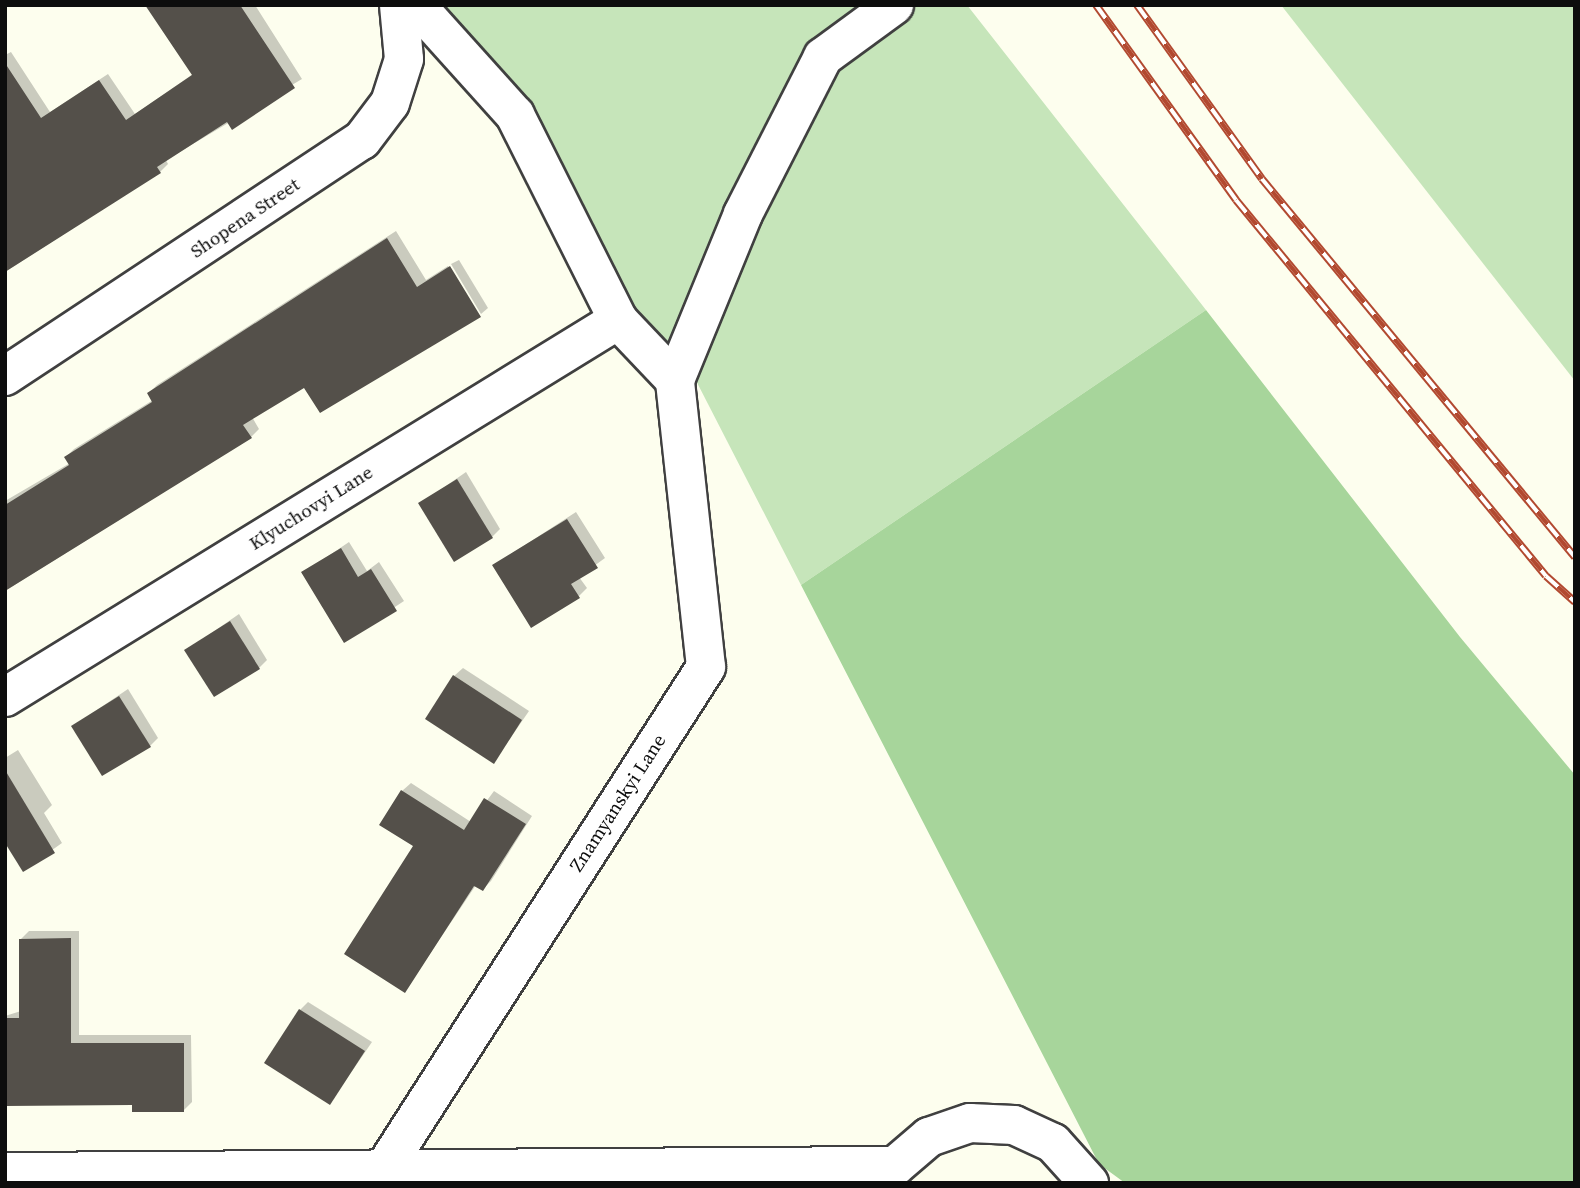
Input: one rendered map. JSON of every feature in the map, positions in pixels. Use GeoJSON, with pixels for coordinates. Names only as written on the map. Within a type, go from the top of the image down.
{"type":"FeatureCollection","features":[{"type":"Feature","properties":{"kind":"street","name":"Shopena Street"},"geometry":{"type":"LineString","coordinates":[[5,376],[362,140],[390,103],[404,59],[399,5]]}},
{"type":"Feature","properties":{"kind":"street"},"geometry":{"type":"LineString","coordinates":[[416,5],[515,115],[618,320],[675,380],[743,214],[823,57],[894,5]]}},
{"type":"Feature","properties":{"kind":"street","name":"Klyuchovyi Lane"},"geometry":{"type":"LineString","coordinates":[[5,697],[618,320]]}},
{"type":"Feature","properties":{"kind":"street","name":"Znamyanskyi Lane"},"geometry":{"type":"LineString","coordinates":[[379,1176],[706,667],[675,380]]}},
{"type":"Feature","properties":{"kind":"street"},"geometry":{"type":"LineString","coordinates":[[5,1172],[379,1176],[895,1166],[929,1138],[970,1123],[1014,1125],[1053,1143],[1086,1178]]}},
{"type":"Feature","properties":{"kind":"green space"},"geometry":{"type":"Polygon","coordinates":[[[439,5],[967,5],[1206,310],[801,585],[689,367],[632,310],[439,5]]]}},
{"type":"Feature","properties":{"kind":"green space"},"geometry":{"type":"Polygon","coordinates":[[[1281,5],[1575,5],[1575,381],[1281,5]]]}},
{"type":"Feature","properties":{"kind":"green space"},"geometry":{"type":"Polygon","coordinates":[[[1206,310],[1460,637],[1575,775],[1575,1183],[1125,1183],[1099,1164],[801,585],[1206,310]]]}},
{"type":"Feature","properties":{"kind":"building"},"geometry":{"type":"Polygon","coordinates":[[[145,5],[240,5],[295,88],[232,130],[227,122],[157,167],[161,173],[5,272],[5,63],[41,118],[99,80],[126,120],[192,75],[145,5]]]}},
{"type":"Feature","properties":{"kind":"building"},"geometry":{"type":"Polygon","coordinates":[[[387,238],[417,287],[450,266],[481,317],[320,413],[304,388],[243,425],[252,438],[5,591],[5,505],[69,465],[64,457],[152,402],[147,393],[387,238]]]}},
{"type":"Feature","properties":{"kind":"building"},"geometry":{"type":"Polygon","coordinates":[[[457,479],[493,538],[454,562],[418,503],[457,479]]]}},
{"type":"Feature","properties":{"kind":"building"},"geometry":{"type":"Polygon","coordinates":[[[567,519],[598,568],[571,584],[580,598],[531,628],[492,565],[567,519]]]}},
{"type":"Feature","properties":{"kind":"building"},"geometry":{"type":"Polygon","coordinates":[[[341,548],[358,577],[371,569],[397,611],[344,643],[301,572],[341,548]]]}},
{"type":"Feature","properties":{"kind":"building"},"geometry":{"type":"Polygon","coordinates":[[[230,621],[260,669],[214,697],[184,650],[230,621]]]}},
{"type":"Feature","properties":{"kind":"building"},"geometry":{"type":"Polygon","coordinates":[[[453,675],[522,720],[494,764],[425,719],[453,675]]]}},
{"type":"Feature","properties":{"kind":"building"},"geometry":{"type":"Polygon","coordinates":[[[119,696],[151,747],[102,776],[71,726],[119,696]]]}},
{"type":"Feature","properties":{"kind":"building"},"geometry":{"type":"Polygon","coordinates":[[[5,770],[55,853],[23,872],[5,843],[5,770]]]}},
{"type":"Feature","properties":{"kind":"building"},"geometry":{"type":"Polygon","coordinates":[[[401,790],[464,830],[484,798],[526,824],[483,891],[474,886],[405,993],[344,954],[413,846],[379,825],[401,790]]]}},
{"type":"Feature","properties":{"kind":"building"},"geometry":{"type":"Polygon","coordinates":[[[71,938],[71,1043],[184,1043],[184,1112],[132,1112],[132,1105],[5,1106],[5,1018],[19,1018],[19,939],[71,938]]]}},
{"type":"Feature","properties":{"kind":"building"},"geometry":{"type":"Polygon","coordinates":[[[299,1009],[365,1051],[330,1105],[264,1063],[299,1009]]]}},
{"type":"Feature","properties":{"kind":"railway"},"geometry":{"type":"LineString","coordinates":[[1096,5],[1236,200],[1546,576],[1575,602]]}},
{"type":"Feature","properties":{"kind":"railway"},"geometry":{"type":"LineString","coordinates":[[1137,5],[1262,179],[1575,557]]}}]}
